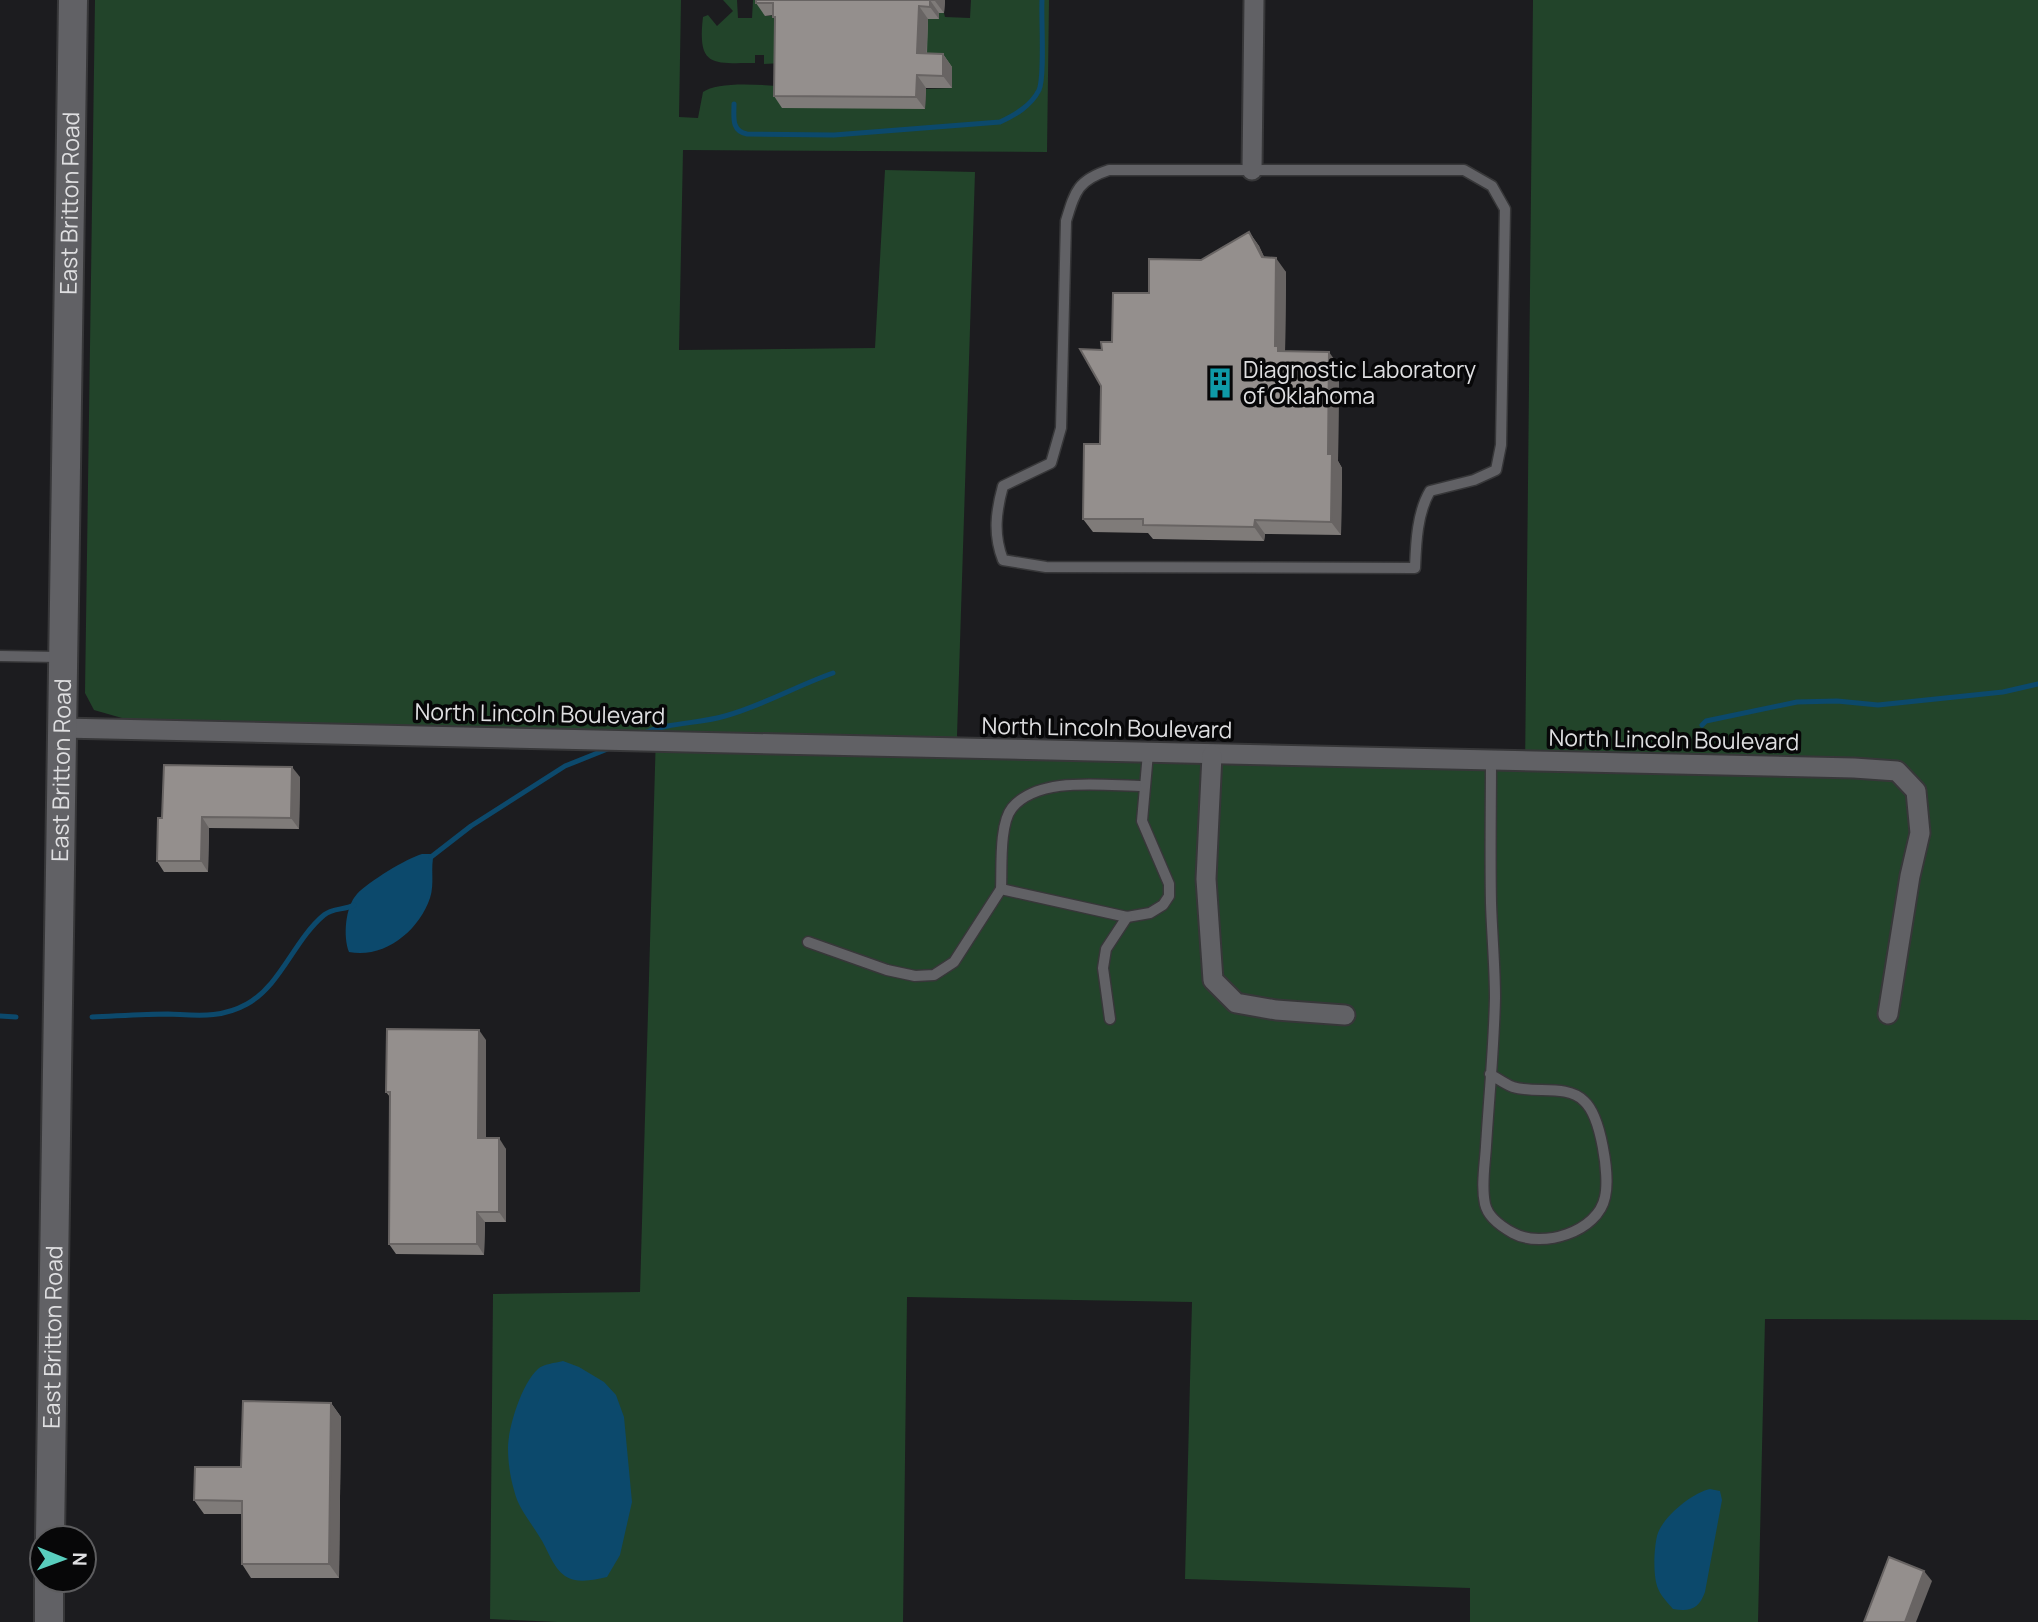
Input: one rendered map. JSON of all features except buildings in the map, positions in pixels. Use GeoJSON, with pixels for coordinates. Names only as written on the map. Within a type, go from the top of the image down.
{"type":"FeatureCollection","features":[{"type":"Feature","properties":{"kind":"main road","name":"East Britton Road"},"geometry":{"type":"LineString","coordinates":[[50,1524],[73,0]]}},
{"type":"Feature","properties":{"kind":"main road"},"geometry":{"type":"LineString","coordinates":[[49,1594],[49,1622]]}},
{"type":"Feature","properties":{"kind":"street"},"geometry":{"type":"LineString","coordinates":[[1252,170],[1254,0]]}},
{"type":"Feature","properties":{"kind":"street","name":"North Lincoln Boulevard"},"geometry":{"type":"LineString","coordinates":[[62,728],[1897,771],[1916,791],[1920,833],[1910,876],[1888,1014]]}},
{"type":"Feature","properties":{"kind":"street"},"geometry":{"type":"LineString","coordinates":[[1212,754],[1206,879],[1213,980],[1236,1003],[1276,1010],[1345,1016]]}},
{"type":"Feature","properties":{"kind":"lane"},"geometry":{"type":"LineString","coordinates":[[1109,170],[1252,170],[1464,170],[1492,186],[1505,209],[1501,445],[1496,470],[1474,480],[1430,491],[1424,501],[1416,544],[1415,568],[1046,567],[1003,560],[998,547],[995,512],[1003,486],[1051,463],[1060,428],[1066,221],[1075,192],[1089,176],[1109,170]]}},
{"type":"Feature","properties":{"kind":"lane"},"geometry":{"type":"LineString","coordinates":[[0,656],[63,657]]}},
{"type":"Feature","properties":{"kind":"lane"},"geometry":{"type":"LineString","coordinates":[[1001,889],[1127,917],[1150,913],[1163,905],[1169,896],[1169,884],[1147,838],[1142,821],[1148,753]]}},
{"type":"Feature","properties":{"kind":"lane"},"geometry":{"type":"LineString","coordinates":[[1490,1074],[1513,1087],[1567,1092],[1585,1101],[1598,1126],[1605,1162],[1605,1199],[1593,1218],[1568,1235],[1547,1240],[1523,1238],[1499,1225],[1485,1206],[1484,1177],[1490,1074],[1495,998],[1491,904],[1491,760]]}},
{"type":"Feature","properties":{"kind":"lane"},"geometry":{"type":"LineString","coordinates":[[808,943],[887,970],[915,976],[933,975],[954,962],[1001,889],[1002,848],[1012,808],[1036,790],[1063,785],[1144,786]]}},
{"type":"Feature","properties":{"kind":"lane"},"geometry":{"type":"LineString","coordinates":[[1110,1019],[1103,968],[1106,949],[1127,917]]}},
{"type":"Feature","properties":{"kind":"green space"},"geometry":{"type":"Polygon","coordinates":[[[95,0],[681,0],[679,117],[698,118],[703,92],[719,86],[744,84],[810,90],[925,109],[926,89],[952,88],[931,66],[911,19],[938,19],[939,13],[944,13],[945,17],[970,18],[971,0],[1049,0],[1047,152],[683,150],[679,350],[875,348],[885,170],[975,172],[957,736],[971,756],[1525,771],[1533,0],[2038,0],[2038,1320],[1765,1319],[1758,1622],[1470,1622],[1470,1588],[1185,1579],[1192,1302],[907,1297],[903,1622],[557,1622],[490,1619],[493,1294],[640,1292],[656,733],[456,732],[129,720],[94,710],[85,693],[95,0]]]}},
{"type":"Feature","properties":{"kind":"green space"},"geometry":{"type":"Polygon","coordinates":[[[723,0],[737,0],[738,18],[752,18],[753,0],[765,0],[765,16],[782,15],[782,63],[764,64],[764,55],[755,55],[755,63],[719,62],[706,54],[702,34],[703,17],[708,15],[717,26],[733,11],[723,0]]]}},
{"type":"Feature","properties":{"kind":"water"},"geometry":{"type":"Polygon","coordinates":[[[422,854],[434,854],[430,898],[418,921],[387,947],[362,953],[349,952],[346,922],[350,906],[357,894],[388,871],[422,854]]]}},
{"type":"Feature","properties":{"kind":"water"},"geometry":{"type":"Polygon","coordinates":[[[563,1361],[604,1382],[616,1395],[624,1417],[632,1502],[620,1555],[607,1577],[591,1580],[570,1578],[557,1568],[518,1503],[510,1469],[510,1429],[527,1384],[540,1367],[563,1361]]]}},
{"type":"Feature","properties":{"kind":"water"},"geometry":{"type":"Polygon","coordinates":[[[1710,1489],[1720,1491],[1722,1500],[1705,1592],[1697,1606],[1684,1610],[1673,1609],[1657,1586],[1654,1561],[1657,1536],[1665,1521],[1679,1507],[1695,1495],[1710,1489]]]}},
{"type":"Feature","properties":{"kind":"waterway"},"geometry":{"type":"LineString","coordinates":[[734,104],[736,127],[747,134],[834,135],[1000,122],[1027,105],[1039,90],[1042,0]]}},
{"type":"Feature","properties":{"kind":"waterway"},"geometry":{"type":"LineString","coordinates":[[644,733],[739,712],[833,673]]}},
{"type":"Feature","properties":{"kind":"waterway"},"geometry":{"type":"LineString","coordinates":[[1702,725],[1706,721],[1797,702],[1837,701],[1878,705],[2003,692],[2038,684]]}},
{"type":"Feature","properties":{"kind":"waterway"},"geometry":{"type":"LineString","coordinates":[[431,857],[471,826],[565,766],[610,748]]}},
{"type":"Feature","properties":{"kind":"waterway"},"geometry":{"type":"LineString","coordinates":[[92,1017],[208,1015],[237,1009],[259,996],[269,986],[313,925],[324,915],[354,905]]}},
{"type":"Feature","properties":{"kind":"waterway"},"geometry":{"type":"LineString","coordinates":[[0,1016],[16,1017]]}},
{"type":"Feature","properties":{"kind":"place","name":"Diagnostic Laboratory of Oklahoma"},"geometry":{"type":"Point","coordinates":[1220,383]}}]}
